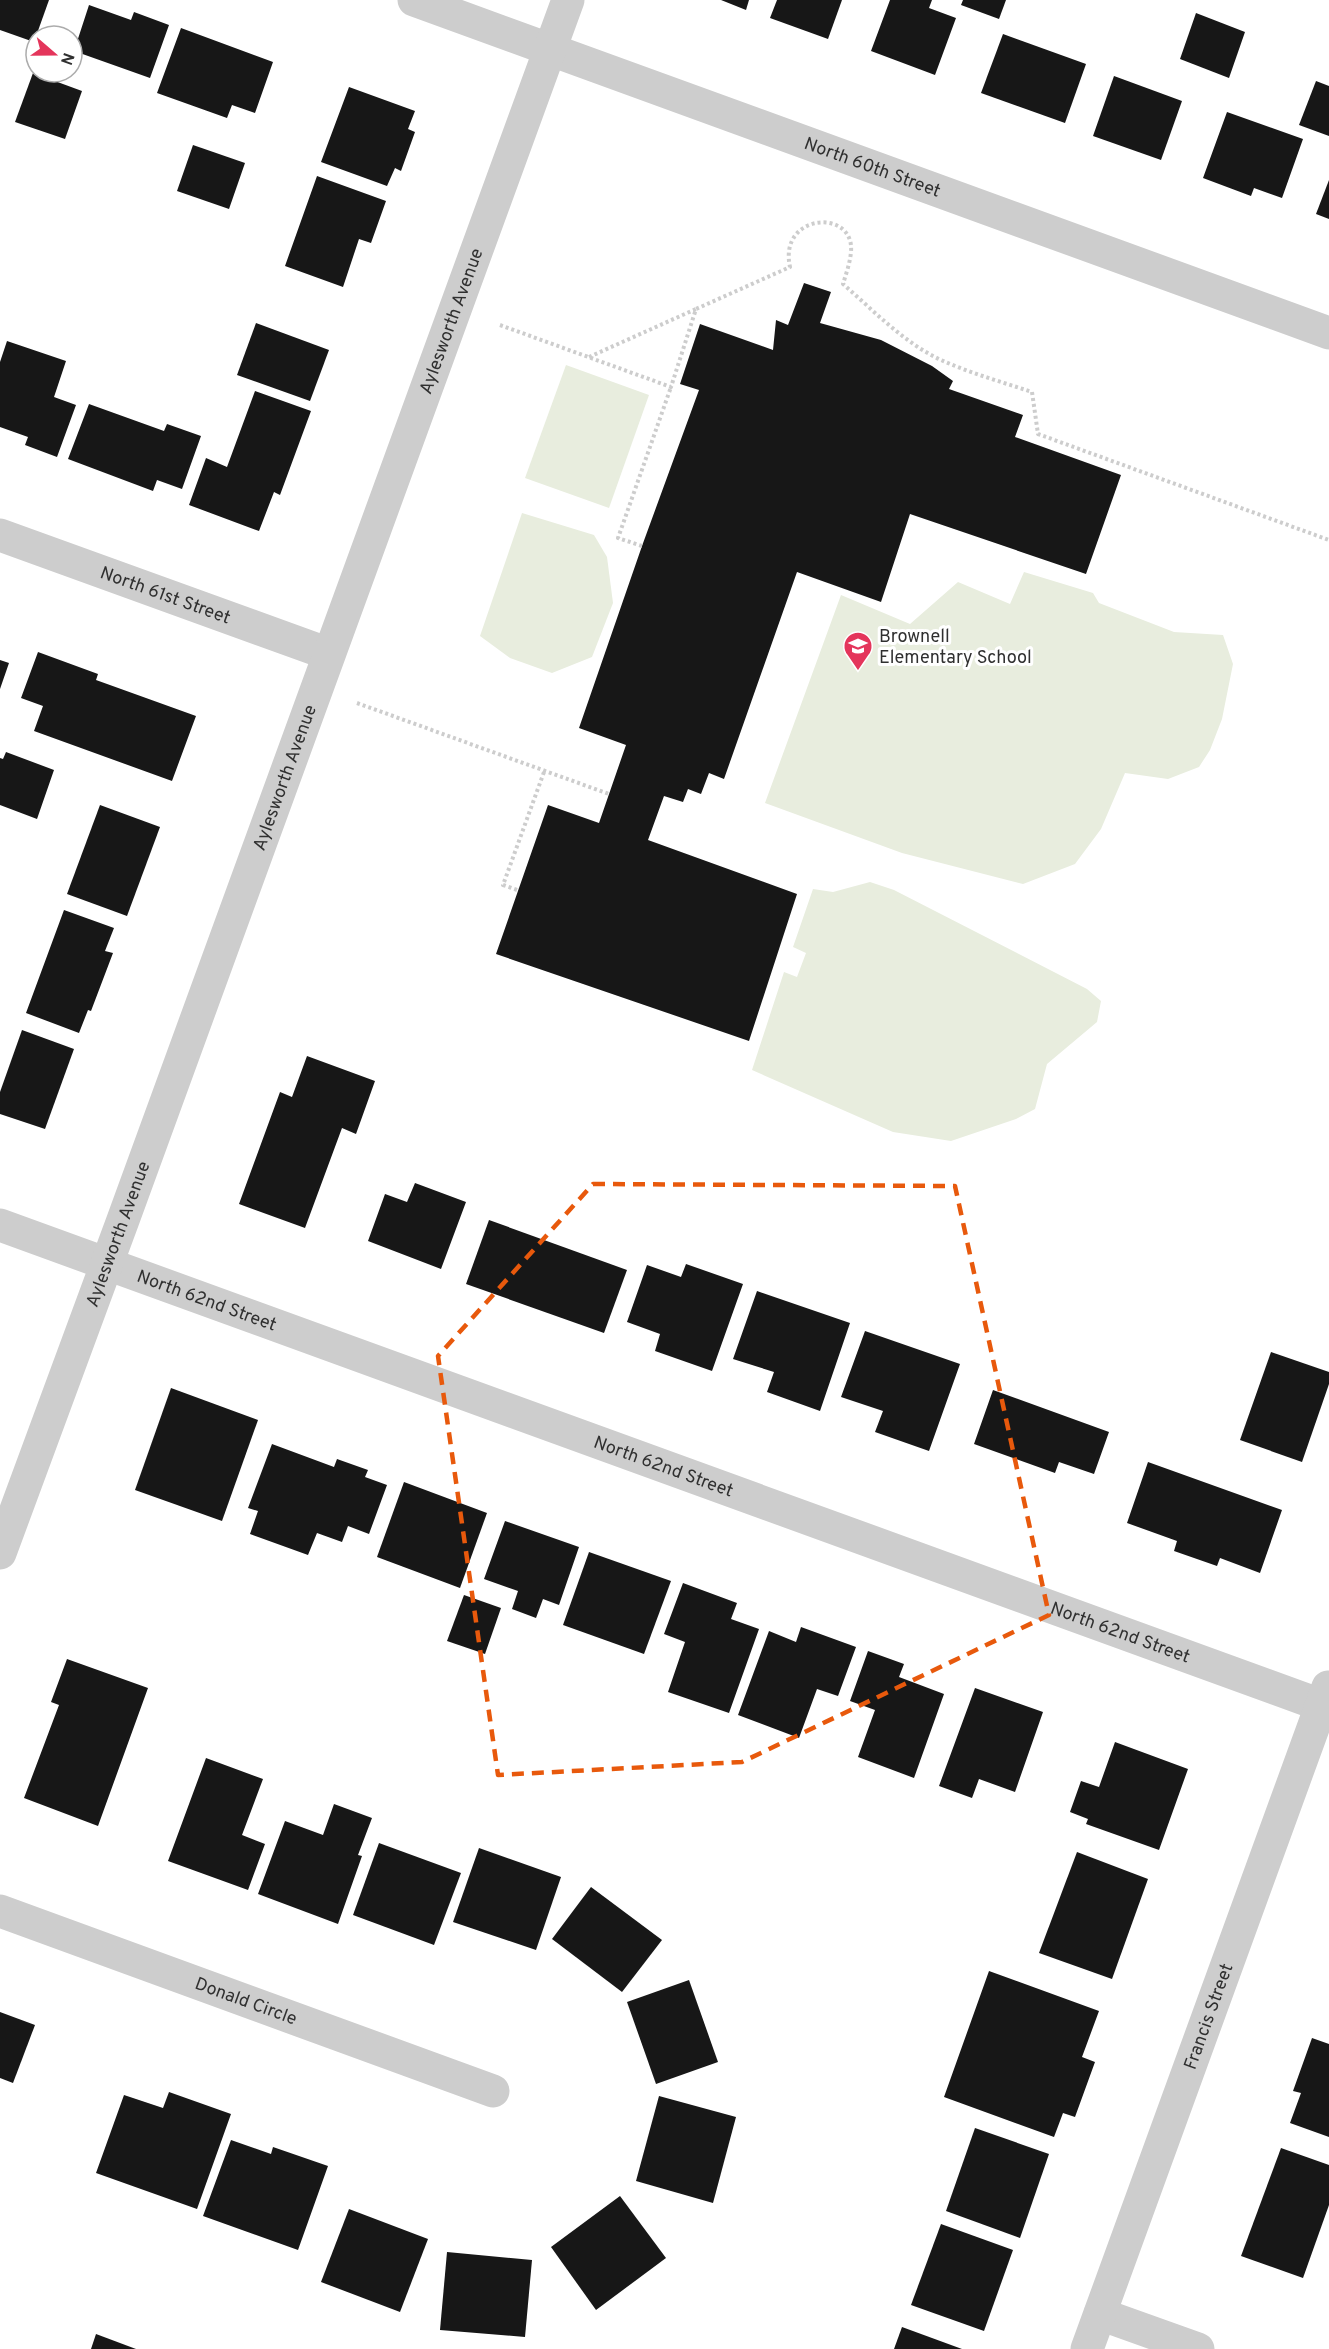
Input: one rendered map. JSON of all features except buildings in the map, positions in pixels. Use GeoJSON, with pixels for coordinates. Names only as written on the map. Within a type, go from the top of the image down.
{"type":"FeatureCollection","features":[{"type":"Feature","properties":{"kind":"street","name":"North 60th Street"},"geometry":{"type":"LineString","coordinates":[[414,0],[1329,333]]}},
{"type":"Feature","properties":{"kind":"street","name":"Aylesworth Avenue"},"geometry":{"type":"LineString","coordinates":[[0,1553],[568,0]]}},
{"type":"Feature","properties":{"kind":"street","name":"North 61st Street"},"geometry":{"type":"LineString","coordinates":[[0,535],[329,654]]}},
{"type":"Feature","properties":{"kind":"street","name":"North 62nd Street"},"geometry":{"type":"LineString","coordinates":[[0,1225],[1326,1700]]}},
{"type":"Feature","properties":{"kind":"street","name":"Francis Street"},"geometry":{"type":"LineString","coordinates":[[1087,2349],[1326,1700]]}},
{"type":"Feature","properties":{"kind":"street","name":"Donald Circle"},"geometry":{"type":"LineString","coordinates":[[0,1911],[493,2091]]}},
{"type":"Feature","properties":{"kind":"street"},"geometry":{"type":"LineString","coordinates":[[1100,2314],[1198,2349]]}},
{"type":"Feature","properties":{"kind":"path"},"geometry":{"type":"LineString","coordinates":[[589,357],[790,267],[788,254],[791,241],[798,231],[809,224],[822,221],[834,223],[843,230],[852,251],[843,284],[908,340],[923,350],[941,360],[1032,392],[1038,434],[1329,540]]}},
{"type":"Feature","properties":{"kind":"path"},"geometry":{"type":"LineString","coordinates":[[642,546],[618,538],[696,309]]}},
{"type":"Feature","properties":{"kind":"path"},"geometry":{"type":"LineString","coordinates":[[500,325],[671,387]]}},
{"type":"Feature","properties":{"kind":"path"},"geometry":{"type":"LineString","coordinates":[[357,703],[609,794]]}},
{"type":"Feature","properties":{"kind":"path"},"geometry":{"type":"LineString","coordinates":[[517,890],[503,885],[544,772]]}},
{"type":"Feature","properties":{"kind":"highlighted area"},"geometry":{"type":"Polygon","coordinates":[[[593,1184],[955,1186],[1049,1615],[742,1762],[498,1775],[438,1356],[593,1184]]]}},
{"type":"Feature","properties":{"kind":"shaded area"},"geometry":{"type":"Polygon","coordinates":[[[566,365],[649,395],[609,508],[525,478],[566,365]]]}},
{"type":"Feature","properties":{"kind":"shaded area"},"geometry":{"type":"Polygon","coordinates":[[[522,513],[594,535],[607,557],[613,603],[592,657],[552,673],[510,658],[480,636],[522,513]]]}},
{"type":"Feature","properties":{"kind":"shaded area"},"geometry":{"type":"Polygon","coordinates":[[[1024,572],[1093,593],[1099,603],[1174,632],[1223,635],[1233,664],[1222,719],[1210,750],[1199,767],[1168,779],[1125,773],[1101,829],[1075,864],[1023,884],[902,853],[765,803],[841,595],[910,624],[958,582],[1010,604],[1024,572]]]}},
{"type":"Feature","properties":{"kind":"shaded area"},"geometry":{"type":"Polygon","coordinates":[[[870,882],[894,890],[1087,989],[1101,1001],[1097,1022],[1047,1064],[1035,1109],[1016,1119],[951,1141],[893,1132],[752,1070],[784,972],[797,977],[806,953],[793,947],[813,889],[833,892],[870,882]]]}},
{"type":"Feature","properties":{"kind":"place","name":"Brownell Elementary School"},"geometry":{"type":"Point","coordinates":[858,672]}}]}
